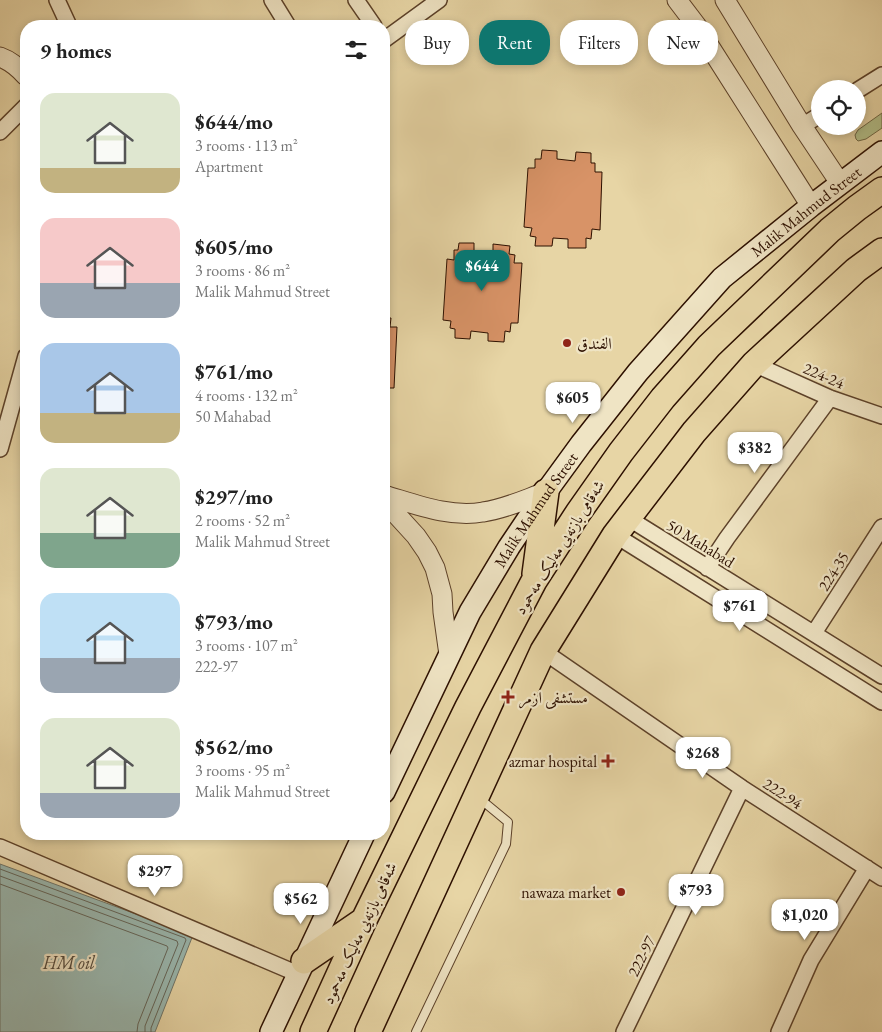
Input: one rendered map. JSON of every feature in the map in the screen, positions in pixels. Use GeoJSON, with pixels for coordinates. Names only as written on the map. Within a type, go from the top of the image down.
{"type":"FeatureCollection","features":[{"type":"Feature","properties":{"kind":"highway","name":"شەقامی بازنەیی مەلیک مەحمود"},"geometry":{"type":"LineString","coordinates":[[313,1032],[364,920],[468,706],[534,581],[578,513],[621,452],[663,398],[709,346],[830,230],[882,190]]}},
{"type":"Feature","properties":{"kind":"highway"},"geometry":{"type":"LineString","coordinates":[[368,1032],[543,652],[622,527],[694,432],[754,364],[856,270],[882,252]]}},
{"type":"Feature","properties":{"kind":"highway"},"geometry":{"type":"LineString","coordinates":[[534,581],[546,492]]}},
{"type":"Feature","properties":{"kind":"highway"},"geometry":{"type":"LineString","coordinates":[[301,968],[364,920]]}},
{"type":"Feature","properties":{"kind":"main road","name":"Malik Mahmud Street"},"geometry":{"type":"LineString","coordinates":[[390,779],[470,612],[499,563],[546,492],[581,444],[638,372],[722,278],[811,206],[882,152]]}},
{"type":"Feature","properties":{"kind":"main road"},"geometry":{"type":"LineString","coordinates":[[271,1032],[361,840]]}},
{"type":"Feature","properties":{"kind":"street"},"geometry":{"type":"LineString","coordinates":[[57,0],[66,20]]}},
{"type":"Feature","properties":{"kind":"street"},"geometry":{"type":"LineString","coordinates":[[272,0],[284,20]]}},
{"type":"Feature","properties":{"kind":"street"},"geometry":{"type":"LineString","coordinates":[[356,0],[370,20]]}},
{"type":"Feature","properties":{"kind":"street"},"geometry":{"type":"LineString","coordinates":[[390,36],[439,0]]}},
{"type":"Feature","properties":{"kind":"street"},"geometry":{"type":"LineString","coordinates":[[677,0],[696,25],[811,206]]}},
{"type":"Feature","properties":{"kind":"street"},"geometry":{"type":"LineString","coordinates":[[725,0],[840,184]]}},
{"type":"Feature","properties":{"kind":"street"},"geometry":{"type":"LineString","coordinates":[[0,57],[20,69]]}},
{"type":"Feature","properties":{"kind":"street"},"geometry":{"type":"LineString","coordinates":[[866,85],[882,75]]}},
{"type":"Feature","properties":{"kind":"street"},"geometry":{"type":"LineString","coordinates":[[0,132],[20,112]]}},
{"type":"Feature","properties":{"kind":"street"},"geometry":{"type":"LineString","coordinates":[[802,126],[811,120]]}},
{"type":"Feature","properties":{"kind":"street","name":"224-24"},"geometry":{"type":"LineString","coordinates":[[754,364],[830,398],[882,416]]}},
{"type":"Feature","properties":{"kind":"street"},"geometry":{"type":"LineString","coordinates":[[0,450],[20,378]]}},
{"type":"Feature","properties":{"kind":"street"},"geometry":{"type":"LineString","coordinates":[[707,568],[830,398]]}},
{"type":"Feature","properties":{"kind":"street"},"geometry":{"type":"LineString","coordinates":[[390,497],[436,510],[468,514],[494,510],[546,492]]}},
{"type":"Feature","properties":{"kind":"street"},"geometry":{"type":"LineString","coordinates":[[390,508],[416,536],[435,568],[442,594],[449,654]]}},
{"type":"Feature","properties":{"kind":"street"},"geometry":{"type":"LineString","coordinates":[[622,527],[882,702]]}},
{"type":"Feature","properties":{"kind":"street","name":"50 Mahabad"},"geometry":{"type":"LineString","coordinates":[[622,527],[707,568],[882,676]]}},
{"type":"Feature","properties":{"kind":"street","name":"224-35"},"geometry":{"type":"LineString","coordinates":[[814,633],[882,527]]}},
{"type":"Feature","properties":{"kind":"street","name":"222-94"},"geometry":{"type":"LineString","coordinates":[[543,652],[742,788],[882,878]]}},
{"type":"Feature","properties":{"kind":"street","name":"222-97"},"geometry":{"type":"LineString","coordinates":[[624,1032],[742,788]]}},
{"type":"Feature","properties":{"kind":"street"},"geometry":{"type":"LineString","coordinates":[[0,847],[301,968]]}},
{"type":"Feature","properties":{"kind":"street"},"geometry":{"type":"LineString","coordinates":[[779,1032],[811,960],[867,868]]}},
{"type":"Feature","properties":{"kind":"lane"},"geometry":{"type":"LineString","coordinates":[[416,1032],[506,844],[508,822],[476,796]]}},
{"type":"Feature","properties":{"kind":"green space"},"geometry":{"type":"Polygon","coordinates":[[[882,113],[882,128],[866,139],[858,141],[855,135],[866,135],[866,124],[882,113]]]}},
{"type":"Feature","properties":{"kind":"water","name":"HM oil"},"geometry":{"type":"Polygon","coordinates":[[[0,864],[193,935],[155,1032],[0,1032],[0,864]]]}},
{"type":"Feature","properties":{"kind":"building"},"geometry":{"type":"Polygon","coordinates":[[[542,150],[557,151],[557,159],[575,161],[576,152],[591,153],[591,163],[595,163],[595,172],[602,172],[600,230],[592,229],[591,239],[586,238],[586,248],[568,248],[568,239],[553,238],[552,246],[535,246],[536,237],[530,236],[532,228],[524,227],[528,168],[535,168],[535,159],[541,159],[542,150]]]}},
{"type":"Feature","properties":{"kind":"building"},"geometry":{"type":"Polygon","coordinates":[[[459,243],[474,243],[474,251],[493,252],[493,244],[510,246],[509,254],[515,255],[514,263],[522,263],[518,323],[511,323],[510,332],[505,331],[504,342],[488,341],[488,333],[471,331],[470,339],[455,338],[455,329],[450,328],[451,321],[443,320],[447,259],[454,260],[454,250],[458,250],[459,243]]]}},
{"type":"Feature","properties":{"kind":"building"},"geometry":{"type":"Polygon","coordinates":[[[390,327],[397,327],[394,388],[390,388],[390,327]]]}},
{"type":"Feature","properties":{"kind":"place","name":"الفندق"},"geometry":{"type":"Point","coordinates":[567,343]}},
{"type":"Feature","properties":{"kind":"place","name":"مستشفى ازمر"},"geometry":{"type":"Point","coordinates":[508,697]}},
{"type":"Feature","properties":{"kind":"place","name":"azmar hospital"},"geometry":{"type":"Point","coordinates":[608,761]}},
{"type":"Feature","properties":{"kind":"place","name":"nawaza market"},"geometry":{"type":"Point","coordinates":[621,892]}}]}
